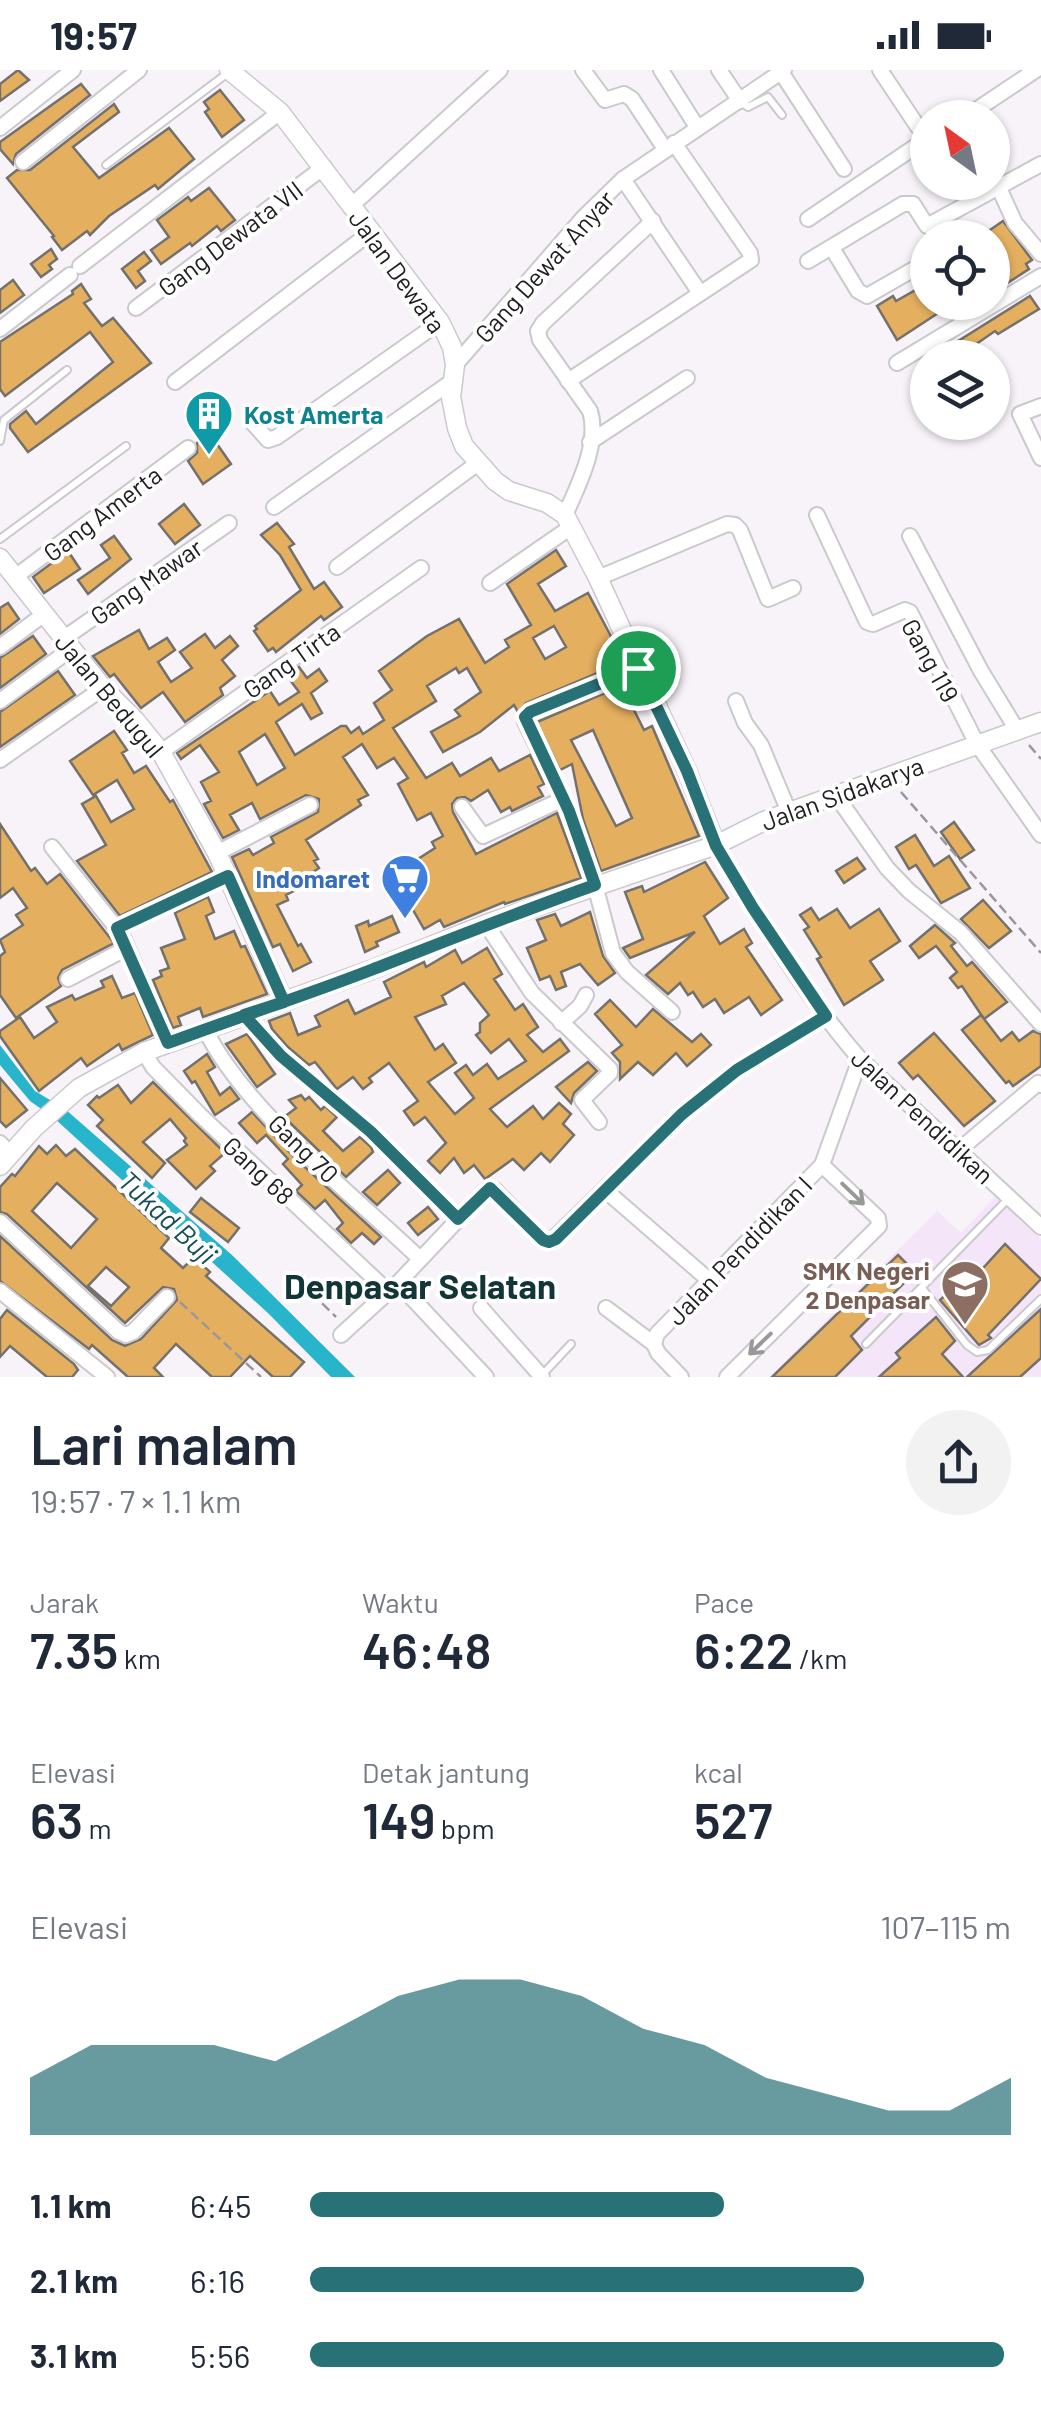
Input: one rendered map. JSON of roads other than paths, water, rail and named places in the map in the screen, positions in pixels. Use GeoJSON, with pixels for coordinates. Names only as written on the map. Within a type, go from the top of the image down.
{"type":"FeatureCollection","features":[{"type":"Feature","properties":{"kind":"street"},"geometry":{"type":"LineString","coordinates":[[0,128],[73,70]]}},
{"type":"Feature","properties":{"kind":"street"},"geometry":{"type":"LineString","coordinates":[[24,162],[139,70]]}},
{"type":"Feature","properties":{"kind":"street","name":"Jalan Dewata"},"geometry":{"type":"LineString","coordinates":[[230,70],[280,112],[440,322],[452,347],[457,428],[464,446],[508,491],[547,503],[568,521]]}},
{"type":"Feature","properties":{"kind":"street"},"geometry":{"type":"LineString","coordinates":[[351,206],[500,70]]}},
{"type":"Feature","properties":{"kind":"street"},"geometry":{"type":"LineString","coordinates":[[568,381],[746,265],[752,257],[632,98],[624,94],[605,100],[583,70]]}},
{"type":"Feature","properties":{"kind":"street"},"geometry":{"type":"LineString","coordinates":[[661,70],[697,127]]}},
{"type":"Feature","properties":{"kind":"street"},"geometry":{"type":"LineString","coordinates":[[719,70],[740,101]]}},
{"type":"Feature","properties":{"kind":"street"},"geometry":{"type":"LineString","coordinates":[[880,70],[910,114]]}},
{"type":"Feature","properties":{"kind":"street"},"geometry":{"type":"LineString","coordinates":[[991,100],[1036,70]]}},
{"type":"Feature","properties":{"kind":"street"},"geometry":{"type":"LineString","coordinates":[[783,71],[844,169]]}},
{"type":"Feature","properties":{"kind":"street","name":"Gang Dewat Anyar"},"geometry":{"type":"LineString","coordinates":[[274,507],[453,374],[582,218],[623,179],[783,71]]}},
{"type":"Feature","properties":{"kind":"street"},"geometry":{"type":"LineString","coordinates":[[0,329],[280,112]]}},
{"type":"Feature","properties":{"kind":"street"},"geometry":{"type":"LineString","coordinates":[[808,220],[910,143]]}},
{"type":"Feature","properties":{"kind":"street"},"geometry":{"type":"LineString","coordinates":[[1010,181],[1041,164]]}},
{"type":"Feature","properties":{"kind":"street","name":"Gang Dewata VII"},"geometry":{"type":"LineString","coordinates":[[136,308],[324,168]]}},
{"type":"Feature","properties":{"kind":"street"},"geometry":{"type":"LineString","coordinates":[[623,179],[700,293]]}},
{"type":"Feature","properties":{"kind":"street"},"geometry":{"type":"LineString","coordinates":[[949,220],[980,200]]}},
{"type":"Feature","properties":{"kind":"street"},"geometry":{"type":"LineString","coordinates":[[1004,200],[1024,237],[1041,254]]}},
{"type":"Feature","properties":{"kind":"street"},"geometry":{"type":"LineString","coordinates":[[808,261],[907,203],[915,207],[923,220]]}},
{"type":"Feature","properties":{"kind":"street"},"geometry":{"type":"LineString","coordinates":[[490,583],[568,521],[594,429],[590,411],[538,332],[543,323],[653,221]]}},
{"type":"Feature","properties":{"kind":"street"},"geometry":{"type":"LineString","coordinates":[[174,382],[371,232]]}},
{"type":"Feature","properties":{"kind":"street"},"geometry":{"type":"LineString","coordinates":[[832,248],[863,296],[872,296],[910,273]]}},
{"type":"Feature","properties":{"kind":"street"},"geometry":{"type":"LineString","coordinates":[[897,363],[1041,276]]}},
{"type":"Feature","properties":{"kind":"street"},"geometry":{"type":"LineString","coordinates":[[251,421],[268,440],[277,437],[440,322]]}},
{"type":"Feature","properties":{"kind":"street"},"geometry":{"type":"LineString","coordinates":[[590,442],[687,378]]}},
{"type":"Feature","properties":{"kind":"street"},"geometry":{"type":"LineString","coordinates":[[1041,406],[1020,414],[1041,458]]}},
{"type":"Feature","properties":{"kind":"street","name":"Gang Amerta"},"geometry":{"type":"LineString","coordinates":[[15,577],[188,448]]}},
{"type":"Feature","properties":{"kind":"street"},"geometry":{"type":"LineString","coordinates":[[337,567],[478,463]]}},
{"type":"Feature","properties":{"kind":"street","name":"Gang 119"},"geometry":{"type":"LineString","coordinates":[[816,515],[867,622],[871,625],[904,610],[910,612],[978,744]]}},
{"type":"Feature","properties":{"kind":"street"},"geometry":{"type":"LineString","coordinates":[[568,521],[687,771],[716,846]]}},
{"type":"Feature","properties":{"kind":"street","name":"Gang Mawar"},"geometry":{"type":"LineString","coordinates":[[0,701],[67,644],[229,524]]}},
{"type":"Feature","properties":{"kind":"street"},"geometry":{"type":"LineString","coordinates":[[598,578],[735,524],[768,598],[794,588]]}},
{"type":"Feature","properties":{"kind":"street"},"geometry":{"type":"LineString","coordinates":[[910,536],[981,671],[1022,736]]}},
{"type":"Feature","properties":{"kind":"street","name":"Jalan Bedugul"},"geometry":{"type":"LineString","coordinates":[[0,558],[67,644],[160,752],[217,853],[284,1002]]}},
{"type":"Feature","properties":{"kind":"street","name":"Gang Tirta"},"geometry":{"type":"LineString","coordinates":[[160,752],[421,568]]}},
{"type":"Feature","properties":{"kind":"street"},"geometry":{"type":"LineString","coordinates":[[0,647],[44,615]]}},
{"type":"Feature","properties":{"kind":"street"},"geometry":{"type":"LineString","coordinates":[[638,668],[527,714],[525,722],[564,799],[595,885],[613,953],[672,1012]]}},
{"type":"Feature","properties":{"kind":"street"},"geometry":{"type":"LineString","coordinates":[[0,760],[104,688]]}},
{"type":"Feature","properties":{"kind":"street"},"geometry":{"type":"LineString","coordinates":[[736,702],[745,723],[762,744],[789,812]]}},
{"type":"Feature","properties":{"kind":"street","name":"Jalan Sidakarya"},"geometry":{"type":"LineString","coordinates":[[3,1154],[79,1088],[144,1052],[486,924],[716,846],[835,794],[978,744],[1022,736],[1041,722]]}},
{"type":"Feature","properties":{"kind":"street"},"geometry":{"type":"LineString","coordinates":[[978,744],[1041,835]]}},
{"type":"Feature","properties":{"kind":"street"},"geometry":{"type":"LineString","coordinates":[[835,794],[898,880],[962,933],[1041,1024]]}},
{"type":"Feature","properties":{"kind":"street"},"geometry":{"type":"LineString","coordinates":[[462,807],[480,834],[487,836],[564,799]]}},
{"type":"Feature","properties":{"kind":"street"},"geometry":{"type":"LineString","coordinates":[[217,853],[310,805]]}},
{"type":"Feature","properties":{"kind":"street","name":"Jalan Pendidikan"},"geometry":{"type":"LineString","coordinates":[[716,846],[826,1016],[860,1059],[1041,1226]]}},
{"type":"Feature","properties":{"kind":"street"},"geometry":{"type":"LineString","coordinates":[[52,847],[117,928],[168,1043]]}},
{"type":"Feature","properties":{"kind":"street"},"geometry":{"type":"LineString","coordinates":[[117,928],[228,876]]}},
{"type":"Feature","properties":{"kind":"street"},"geometry":{"type":"LineString","coordinates":[[486,924],[516,973],[561,1024],[610,1069],[582,1100],[599,1122]]}},
{"type":"Feature","properties":{"kind":"street"},"geometry":{"type":"LineString","coordinates":[[68,980],[127,948]]}},
{"type":"Feature","properties":{"kind":"street"},"geometry":{"type":"LineString","coordinates":[[561,1024],[586,995]]}},
{"type":"Feature","properties":{"kind":"street"},"geometry":{"type":"LineString","coordinates":[[244,1015],[281,1056],[371,1132],[458,1219]]}},
{"type":"Feature","properties":{"kind":"street"},"geometry":{"type":"LineString","coordinates":[[345,1331],[398,1283],[490,1188],[549,1242],[668,1126],[737,1070],[826,1016]]}},
{"type":"Feature","properties":{"kind":"street","name":"Gang 70"},"geometry":{"type":"LineString","coordinates":[[205,1029],[222,1060],[281,1127],[417,1256]]}},
{"type":"Feature","properties":{"kind":"street","name":"Gang 68"},"geometry":{"type":"LineString","coordinates":[[144,1052],[153,1067],[200,1116],[378,1283]]}},
{"type":"Feature","properties":{"kind":"street","name":"Jalan Pendidikan I"},"geometry":{"type":"LineString","coordinates":[[681,1377],[658,1353],[654,1344],[657,1334],[822,1165],[860,1059]]}},
{"type":"Feature","properties":{"kind":"street"},"geometry":{"type":"LineString","coordinates":[[959,1150],[1040,1083]]}},
{"type":"Feature","properties":{"kind":"street"},"geometry":{"type":"LineString","coordinates":[[727,1377],[880,1226],[878,1218],[822,1165]]}},
{"type":"Feature","properties":{"kind":"street"},"geometry":{"type":"LineString","coordinates":[[605,1190],[710,1281]]}},
{"type":"Feature","properties":{"kind":"street"},"geometry":{"type":"LineString","coordinates":[[0,1222],[119,1332],[133,1332],[166,1297]]}},
{"type":"Feature","properties":{"kind":"street"},"geometry":{"type":"LineString","coordinates":[[398,1283],[486,1377]]}},
{"type":"Feature","properties":{"kind":"street"},"geometry":{"type":"LineString","coordinates":[[0,1291],[107,1377]]}},
{"type":"Feature","properties":{"kind":"street"},"geometry":{"type":"LineString","coordinates":[[481,1308],[542,1376]]}},
{"type":"Feature","properties":{"kind":"street"},"geometry":{"type":"LineString","coordinates":[[606,1308],[654,1344]]}},
{"type":"Feature","properties":{"kind":"lane"},"geometry":{"type":"LineString","coordinates":[[106,165],[230,70]]}},
{"type":"Feature","properties":{"kind":"lane"},"geometry":{"type":"LineString","coordinates":[[740,101],[748,107],[768,97],[782,115]]}},
{"type":"Feature","properties":{"kind":"lane"},"geometry":{"type":"LineString","coordinates":[[0,442],[4,420],[67,370]]}},
{"type":"Feature","properties":{"kind":"lane"},"geometry":{"type":"LineString","coordinates":[[0,539],[126,446]]}},
{"type":"Feature","properties":{"kind":"lane"},"geometry":{"type":"LineString","coordinates":[[866,1344],[1009,1198]]}},
{"type":"Feature","properties":{"kind":"lane"},"geometry":{"type":"LineString","coordinates":[[922,1288],[977,1352],[988,1350],[1041,1299]]}},
{"type":"Feature","properties":{"kind":"lane"},"geometry":{"type":"LineString","coordinates":[[542,1376],[570,1344]]}},
{"type":"Feature","properties":{"kind":"water","name":"Tukad Buji"},"geometry":{"type":"Polygon","coordinates":[[[0,1045],[35,1091],[65,1109],[232,1255],[355,1377],[331,1377],[269,1314],[54,1118],[30,1101],[0,1065],[0,1045]]]}},
{"type":"Feature","properties":{"kind":"place","name":"Kost Amerta"},"geometry":{"type":"Point","coordinates":[209,456]}},
{"type":"Feature","properties":{"kind":"place","name":"Indomaret"},"geometry":{"type":"Point","coordinates":[405,920]}},
{"type":"Feature","properties":{"kind":"place","name":"SMK Negeri 2 Denpasar"},"geometry":{"type":"Point","coordinates":[965,1326]}},
{"type":"Feature","properties":{"kind":"district","name":"Denpasar Selatan"},"geometry":{"type":"Point","coordinates":[420,1285]}}]}
